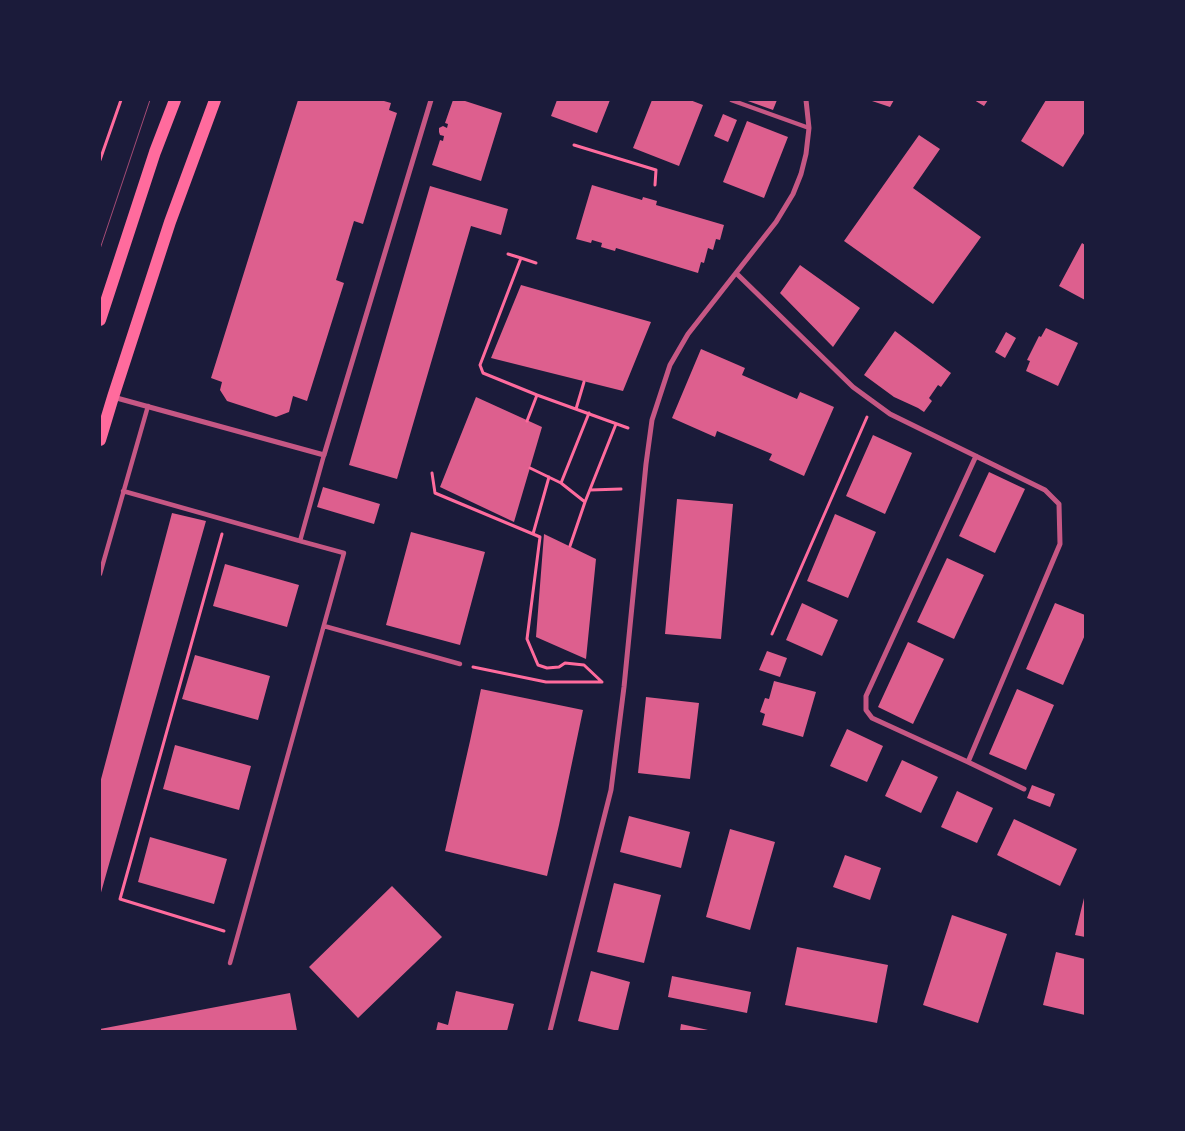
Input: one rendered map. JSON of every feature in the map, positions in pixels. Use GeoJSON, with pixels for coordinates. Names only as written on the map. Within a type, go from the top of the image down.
{"type":"FeatureCollection","features":[{"type":"Feature","properties":{"kind":"main road"},"geometry":{"type":"LineString","coordinates":[[100,320],[175,100]]}},
{"type":"Feature","properties":{"kind":"main road"},"geometry":{"type":"LineString","coordinates":[[100,440],[170,222],[215,100]]}},
{"type":"Feature","properties":{"kind":"street"},"geometry":{"type":"LineString","coordinates":[[300,541],[431,100]]}},
{"type":"Feature","properties":{"kind":"street"},"geometry":{"type":"LineString","coordinates":[[550,1031],[611,790],[624,688],[652,420],[670,365],[688,334],[776,222],[793,194],[806,154],[809,128],[806,100]]}},
{"type":"Feature","properties":{"kind":"street"},"geometry":{"type":"LineString","coordinates":[[736,273],[853,387],[890,414],[1045,490],[1059,504],[1060,544],[968,762]]}},
{"type":"Feature","properties":{"kind":"street"},"geometry":{"type":"LineString","coordinates":[[113,397],[324,455]]}},
{"type":"Feature","properties":{"kind":"street"},"geometry":{"type":"LineString","coordinates":[[100,574],[148,406]]}},
{"type":"Feature","properties":{"kind":"street"},"geometry":{"type":"LineString","coordinates":[[976,456],[866,696],[866,710],[872,718],[1024,790]]}},
{"type":"Feature","properties":{"kind":"street"},"geometry":{"type":"LineString","coordinates":[[123,491],[344,553],[230,963]]}},
{"type":"Feature","properties":{"kind":"street"},"geometry":{"type":"LineString","coordinates":[[324,626],[460,664]]}},
{"type":"Feature","properties":{"kind":"lane"},"geometry":{"type":"LineString","coordinates":[[731,100],[809,128]]}},
{"type":"Feature","properties":{"kind":"path"},"geometry":{"type":"LineString","coordinates":[[100,160],[121,100]]}},
{"type":"Feature","properties":{"kind":"path"},"geometry":{"type":"LineString","coordinates":[[574,146],[656,170],[655,185]]}},
{"type":"Feature","properties":{"kind":"path"},"geometry":{"type":"LineString","coordinates":[[508,254],[536,263]]}},
{"type":"Feature","properties":{"kind":"path"},"geometry":{"type":"LineString","coordinates":[[521,258],[480,365],[483,373],[536,395],[628,428]]}},
{"type":"Feature","properties":{"kind":"path"},"geometry":{"type":"LineString","coordinates":[[576,409],[584,382]]}},
{"type":"Feature","properties":{"kind":"path"},"geometry":{"type":"LineString","coordinates":[[527,420],[536,395]]}},
{"type":"Feature","properties":{"kind":"path"},"geometry":{"type":"LineString","coordinates":[[772,634],[874,402]]}},
{"type":"Feature","properties":{"kind":"path"},"geometry":{"type":"LineString","coordinates":[[561,483],[589,413]]}},
{"type":"Feature","properties":{"kind":"path"},"geometry":{"type":"LineString","coordinates":[[570,546],[616,424]]}},
{"type":"Feature","properties":{"kind":"path"},"geometry":{"type":"LineString","coordinates":[[530,468],[561,483],[585,502]]}},
{"type":"Feature","properties":{"kind":"path"},"geometry":{"type":"LineString","coordinates":[[432,473],[435,493],[540,537],[527,639],[530,649],[538,665],[547,668],[565,663],[584,665],[602,682],[546,682],[460,664]]}},
{"type":"Feature","properties":{"kind":"path"},"geometry":{"type":"LineString","coordinates":[[533,534],[549,477]]}},
{"type":"Feature","properties":{"kind":"path"},"geometry":{"type":"LineString","coordinates":[[590,490],[620,489]]}},
{"type":"Feature","properties":{"kind":"path"},"geometry":{"type":"LineString","coordinates":[[226,520],[120,899],[237,935]]}},
{"type":"Feature","properties":{"kind":"building"},"geometry":{"type":"Polygon","coordinates":[[[298,100],[385,100],[391,103],[389,110],[397,113],[363,224],[354,221],[336,280],[344,283],[307,401],[293,396],[289,412],[276,417],[227,401],[220,390],[222,382],[211,378],[298,100]]]}},
{"type":"Feature","properties":{"kind":"building"},"geometry":{"type":"Polygon","coordinates":[[[453,100],[462,100],[502,113],[481,181],[432,165],[440,140],[443,141],[444,136],[440,135],[439,128],[443,126],[447,128],[448,124],[445,123],[453,100]]]}},
{"type":"Feature","properties":{"kind":"building"},"geometry":{"type":"Polygon","coordinates":[[[557,100],[610,100],[597,133],[551,116],[557,100]]]}},
{"type":"Feature","properties":{"kind":"building"},"geometry":{"type":"Polygon","coordinates":[[[652,100],[690,100],[703,105],[679,166],[633,148],[652,100]]]}},
{"type":"Feature","properties":{"kind":"building"},"geometry":{"type":"Polygon","coordinates":[[[745,100],[777,100],[773,110],[745,100]]]}},
{"type":"Feature","properties":{"kind":"building"},"geometry":{"type":"Polygon","coordinates":[[[869,100],[894,100],[890,107],[869,100]]]}},
{"type":"Feature","properties":{"kind":"building"},"geometry":{"type":"Polygon","coordinates":[[[974,100],[988,100],[984,106],[974,100]]]}},
{"type":"Feature","properties":{"kind":"building"},"geometry":{"type":"Polygon","coordinates":[[[1046,100],[1085,101],[1085,132],[1063,167],[1021,141],[1046,100]]]}},
{"type":"Feature","properties":{"kind":"building"},"geometry":{"type":"Polygon","coordinates":[[[723,114],[737,120],[728,142],[714,136],[723,114]]]}},
{"type":"Feature","properties":{"kind":"building"},"geometry":{"type":"Polygon","coordinates":[[[747,121],[788,137],[764,198],[723,182],[747,121]]]}},
{"type":"Feature","properties":{"kind":"building"},"geometry":{"type":"Polygon","coordinates":[[[919,135],[940,149],[913,188],[981,237],[933,304],[844,241],[919,135]]]}},
{"type":"Feature","properties":{"kind":"building"},"geometry":{"type":"Polygon","coordinates":[[[592,185],[642,200],[643,197],[657,201],[656,205],[724,225],[720,240],[716,239],[713,250],[708,248],[704,263],[701,262],[698,273],[616,248],[615,251],[601,247],[602,243],[592,240],[591,243],[576,239],[592,185]]]}},
{"type":"Feature","properties":{"kind":"building"},"geometry":{"type":"Polygon","coordinates":[[[430,186],[508,209],[501,235],[471,226],[397,479],[349,465],[430,186]]]}},
{"type":"Feature","properties":{"kind":"building"},"geometry":{"type":"Polygon","coordinates":[[[1082,243],[1085,245],[1085,300],[1059,286],[1082,243]]]}},
{"type":"Feature","properties":{"kind":"building"},"geometry":{"type":"Polygon","coordinates":[[[800,265],[860,308],[833,347],[780,293],[800,265]]]}},
{"type":"Feature","properties":{"kind":"building"},"geometry":{"type":"Polygon","coordinates":[[[521,285],[651,322],[623,391],[491,358],[521,285]]]}},
{"type":"Feature","properties":{"kind":"building"},"geometry":{"type":"Polygon","coordinates":[[[1046,328],[1078,343],[1058,386],[1026,371],[1030,361],[1027,360],[1039,336],[1041,337],[1046,328]]]}},
{"type":"Feature","properties":{"kind":"building"},"geometry":{"type":"Polygon","coordinates":[[[895,331],[951,373],[941,387],[938,385],[929,398],[932,401],[924,412],[894,397],[864,375],[895,331]]]}},
{"type":"Feature","properties":{"kind":"building"},"geometry":{"type":"Polygon","coordinates":[[[1006,332],[1016,338],[1005,358],[995,352],[1006,332]]]}},
{"type":"Feature","properties":{"kind":"building"},"geometry":{"type":"Polygon","coordinates":[[[701,349],[745,368],[742,375],[797,399],[800,392],[834,407],[804,476],[769,460],[772,454],[717,431],[715,437],[672,418],[701,349]]]}},
{"type":"Feature","properties":{"kind":"building"},"geometry":{"type":"Polygon","coordinates":[[[476,397],[542,427],[514,522],[440,487],[476,397]]]}},
{"type":"Feature","properties":{"kind":"building"},"geometry":{"type":"Polygon","coordinates":[[[873,435],[912,453],[885,514],[846,496],[873,435]]]}},
{"type":"Feature","properties":{"kind":"building"},"geometry":{"type":"Polygon","coordinates":[[[989,472],[1025,489],[995,553],[959,536],[989,472]]]}},
{"type":"Feature","properties":{"kind":"building"},"geometry":{"type":"Polygon","coordinates":[[[323,487],[380,504],[374,524],[317,507],[323,487]]]}},
{"type":"Feature","properties":{"kind":"building"},"geometry":{"type":"Polygon","coordinates":[[[677,499],[733,504],[721,639],[665,634],[677,499]]]}},
{"type":"Feature","properties":{"kind":"building"},"geometry":{"type":"Polygon","coordinates":[[[172,513],[206,521],[100,896],[100,783],[172,513]]]}},
{"type":"Feature","properties":{"kind":"building"},"geometry":{"type":"Polygon","coordinates":[[[835,514],[876,532],[848,598],[807,581],[835,514]]]}},
{"type":"Feature","properties":{"kind":"building"},"geometry":{"type":"Polygon","coordinates":[[[411,532],[485,552],[460,645],[386,625],[411,532]]]}},
{"type":"Feature","properties":{"kind":"building"},"geometry":{"type":"Polygon","coordinates":[[[544,534],[596,559],[586,659],[536,637],[544,534]]]}},
{"type":"Feature","properties":{"kind":"building"},"geometry":{"type":"Polygon","coordinates":[[[947,558],[984,575],[954,639],[917,622],[947,558]]]}},
{"type":"Feature","properties":{"kind":"building"},"geometry":{"type":"Polygon","coordinates":[[[225,564],[299,585],[287,627],[213,606],[225,564]]]}},
{"type":"Feature","properties":{"kind":"building"},"geometry":{"type":"Polygon","coordinates":[[[802,603],[838,620],[822,656],[786,640],[802,603]]]}},
{"type":"Feature","properties":{"kind":"building"},"geometry":{"type":"Polygon","coordinates":[[[1055,603],[1085,615],[1085,635],[1063,685],[1026,669],[1055,603]]]}},
{"type":"Feature","properties":{"kind":"building"},"geometry":{"type":"Polygon","coordinates":[[[908,642],[944,659],[913,724],[878,707],[908,642]]]}},
{"type":"Feature","properties":{"kind":"building"},"geometry":{"type":"Polygon","coordinates":[[[767,651],[787,658],[780,677],[759,670],[767,651]]]}},
{"type":"Feature","properties":{"kind":"building"},"geometry":{"type":"Polygon","coordinates":[[[195,655],[270,676],[258,720],[182,699],[195,655]]]}},
{"type":"Feature","properties":{"kind":"building"},"geometry":{"type":"Polygon","coordinates":[[[774,681],[816,692],[803,737],[762,725],[765,714],[760,712],[765,698],[769,699],[774,681]]]}},
{"type":"Feature","properties":{"kind":"building"},"geometry":{"type":"Polygon","coordinates":[[[481,689],[583,710],[547,876],[445,851],[481,689]]]}},
{"type":"Feature","properties":{"kind":"building"},"geometry":{"type":"Polygon","coordinates":[[[1017,689],[1054,705],[1026,770],[989,754],[1017,689]]]}},
{"type":"Feature","properties":{"kind":"building"},"geometry":{"type":"Polygon","coordinates":[[[646,697],[699,703],[690,779],[638,773],[646,697]]]}},
{"type":"Feature","properties":{"kind":"building"},"geometry":{"type":"Polygon","coordinates":[[[847,729],[883,746],[867,782],[830,766],[847,729]]]}},
{"type":"Feature","properties":{"kind":"building"},"geometry":{"type":"Polygon","coordinates":[[[175,745],[251,766],[239,810],[163,789],[175,745]]]}},
{"type":"Feature","properties":{"kind":"building"},"geometry":{"type":"Polygon","coordinates":[[[902,760],[938,777],[921,813],[885,796],[902,760]]]}},
{"type":"Feature","properties":{"kind":"building"},"geometry":{"type":"Polygon","coordinates":[[[1032,785],[1055,794],[1050,807],[1027,798],[1032,785]]]}},
{"type":"Feature","properties":{"kind":"building"},"geometry":{"type":"Polygon","coordinates":[[[957,791],[993,808],[977,843],[941,827],[957,791]]]}},
{"type":"Feature","properties":{"kind":"building"},"geometry":{"type":"Polygon","coordinates":[[[629,816],[690,832],[681,868],[620,852],[629,816]]]}},
{"type":"Feature","properties":{"kind":"building"},"geometry":{"type":"Polygon","coordinates":[[[1014,819],[1077,849],[1060,886],[997,855],[1014,819]]]}},
{"type":"Feature","properties":{"kind":"building"},"geometry":{"type":"Polygon","coordinates":[[[730,829],[775,842],[750,930],[706,917],[730,829]]]}},
{"type":"Feature","properties":{"kind":"building"},"geometry":{"type":"Polygon","coordinates":[[[150,837],[227,859],[214,904],[138,882],[150,837]]]}},
{"type":"Feature","properties":{"kind":"building"},"geometry":{"type":"Polygon","coordinates":[[[845,855],[881,868],[870,900],[833,887],[845,855]]]}},
{"type":"Feature","properties":{"kind":"building"},"geometry":{"type":"Polygon","coordinates":[[[614,883],[661,895],[644,963],[597,952],[614,883]]]}},
{"type":"Feature","properties":{"kind":"building"},"geometry":{"type":"Polygon","coordinates":[[[392,886],[442,937],[358,1018],[309,967],[392,886]]]}},
{"type":"Feature","properties":{"kind":"building"},"geometry":{"type":"Polygon","coordinates":[[[1085,898],[1085,937],[1075,935],[1085,898]]]}},
{"type":"Feature","properties":{"kind":"building"},"geometry":{"type":"Polygon","coordinates":[[[952,915],[1007,934],[978,1023],[923,1005],[952,915]]]}},
{"type":"Feature","properties":{"kind":"building"},"geometry":{"type":"Polygon","coordinates":[[[797,947],[888,965],[877,1023],[785,1005],[797,947]]]}},
{"type":"Feature","properties":{"kind":"building"},"geometry":{"type":"Polygon","coordinates":[[[1056,952],[1085,959],[1085,1015],[1043,1005],[1056,952]]]}},
{"type":"Feature","properties":{"kind":"building"},"geometry":{"type":"Polygon","coordinates":[[[591,971],[630,982],[618,1031],[578,1021],[591,971]]]}},
{"type":"Feature","properties":{"kind":"building"},"geometry":{"type":"Polygon","coordinates":[[[672,976],[751,992],[747,1013],[668,997],[672,976]]]}},
{"type":"Feature","properties":{"kind":"building"},"geometry":{"type":"Polygon","coordinates":[[[456,991],[514,1004],[507,1031],[436,1031],[438,1022],[448,1025],[456,991]]]}},
{"type":"Feature","properties":{"kind":"building"},"geometry":{"type":"Polygon","coordinates":[[[290,993],[297,1031],[100,1031],[100,1029],[290,993]]]}},
{"type":"Feature","properties":{"kind":"building"},"geometry":{"type":"Polygon","coordinates":[[[681,1024],[708,1030],[708,1031],[680,1031],[681,1024]]]}},
{"type":"Feature","properties":{"kind":"tram line"},"geometry":{"type":"LineString","coordinates":[[100,249],[150,100]]}}]}
